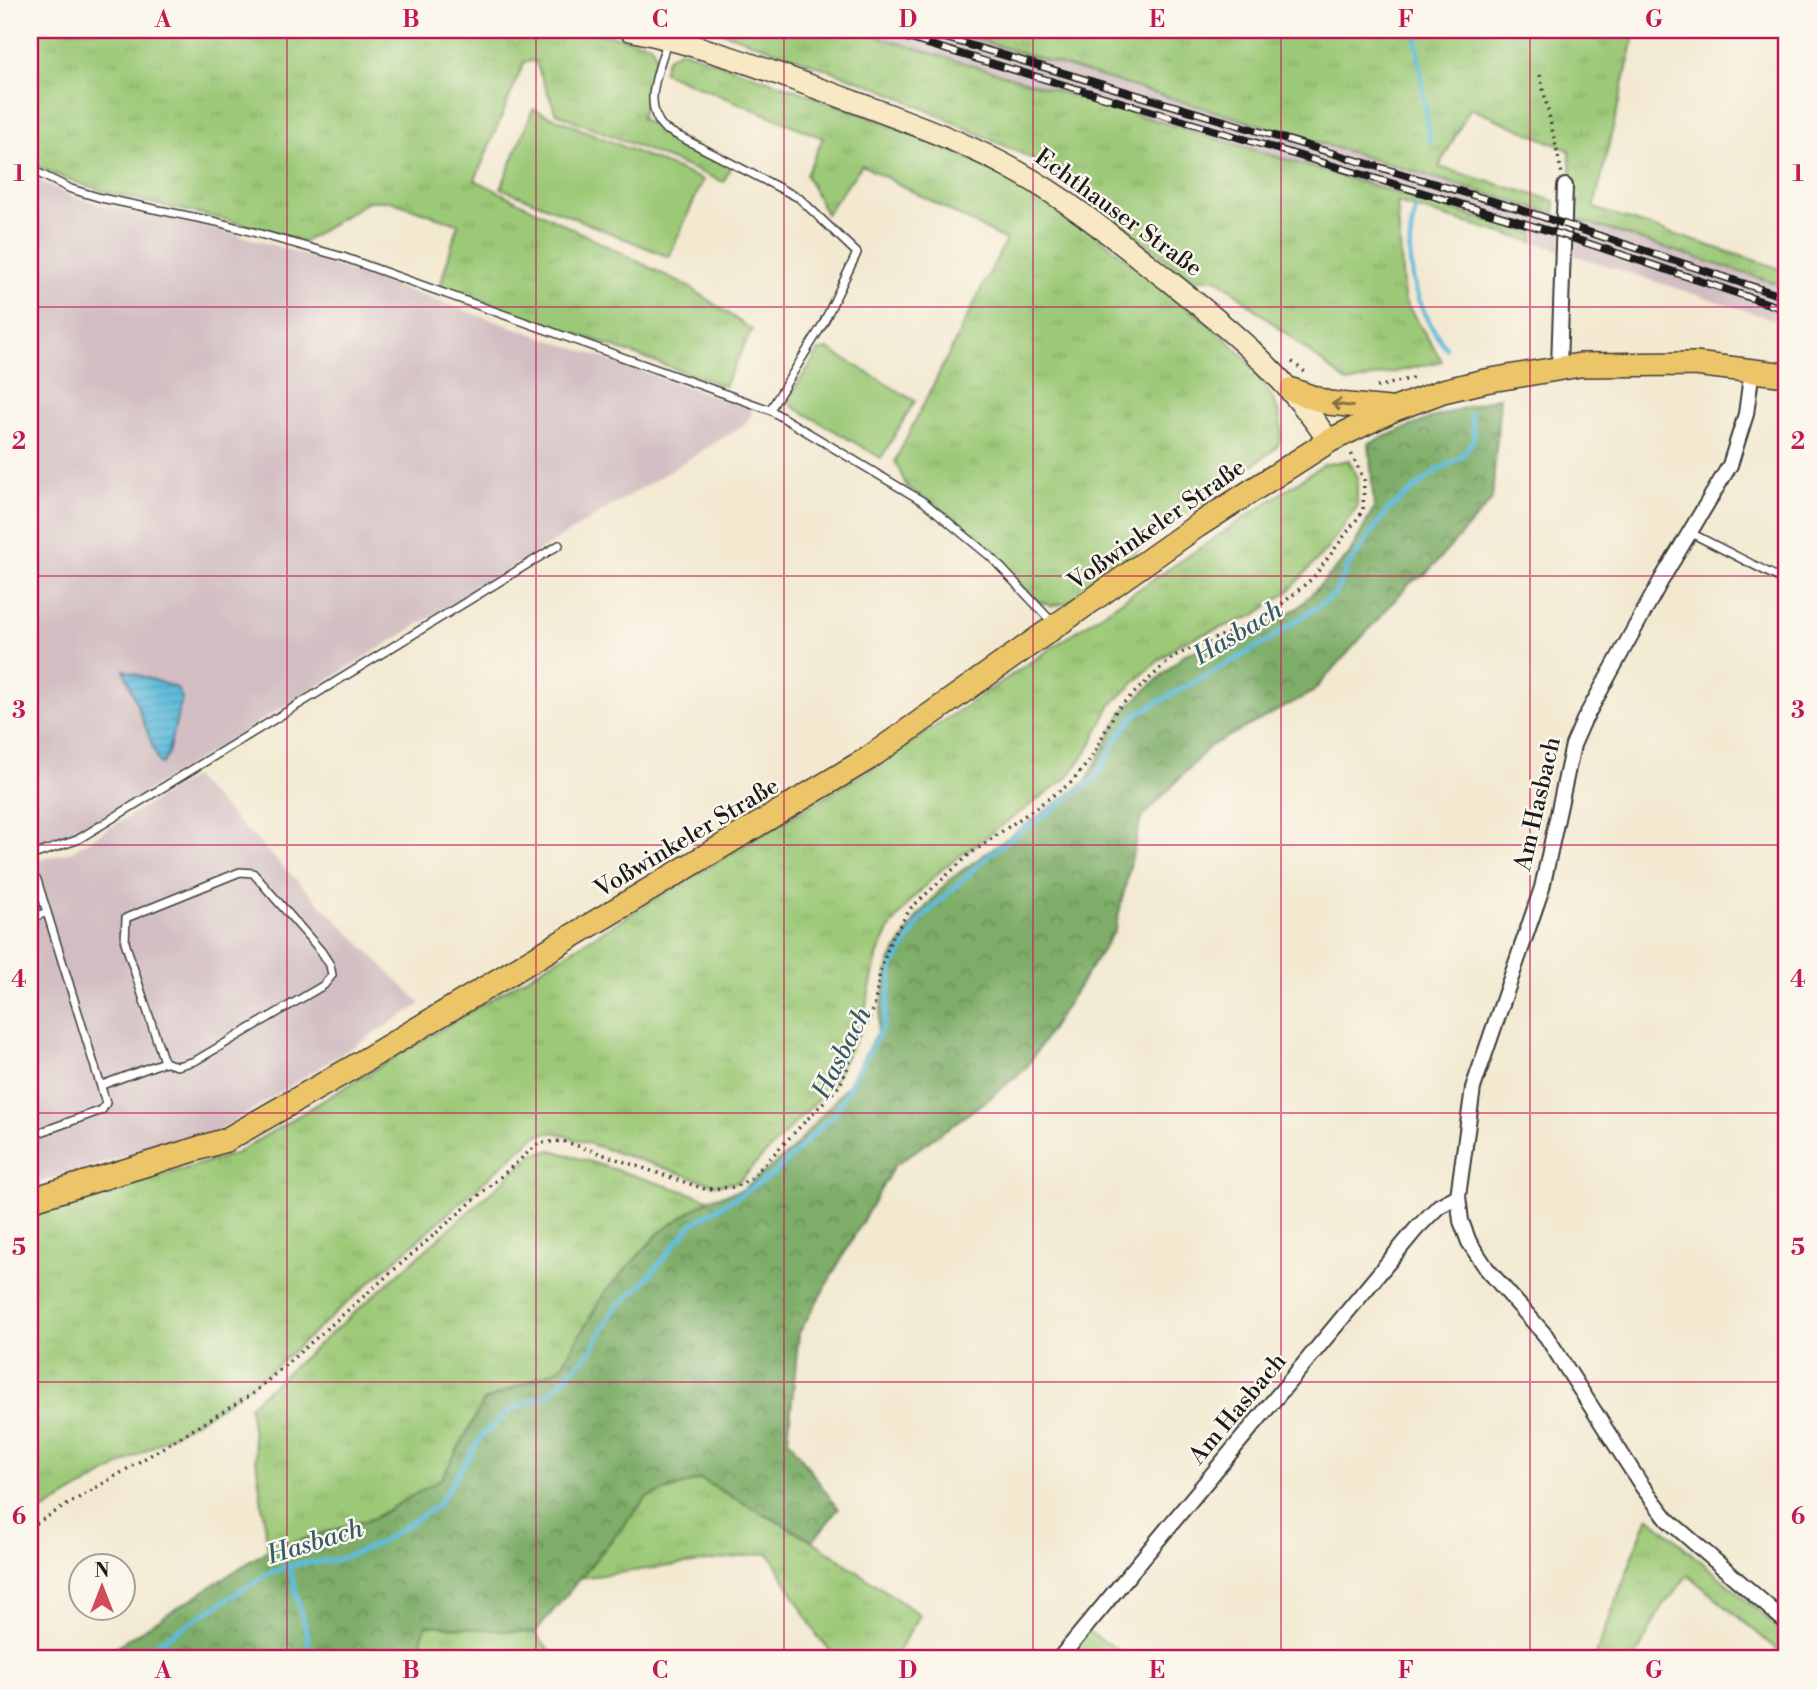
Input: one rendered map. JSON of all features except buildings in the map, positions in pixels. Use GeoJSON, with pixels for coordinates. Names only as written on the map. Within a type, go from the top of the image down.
{"type":"FeatureCollection","features":[{"type":"Feature","properties":{"kind":"main road","name":"Echthauser Straße"},"geometry":{"type":"LineString","coordinates":[[630,30],[732,57],[946,137],[1019,172],[1086,217],[1265,360],[1292,390],[1329,441]]}},
{"type":"Feature","properties":{"kind":"main road","name":"Voßwinkeler Straße"},"geometry":{"type":"LineString","coordinates":[[30,1200],[226,1140],[522,967],[869,758],[1197,526],[1329,441],[1395,409],[1443,391],[1559,367],[1636,363],[1752,369],[1787,375]]}},
{"type":"Feature","properties":{"kind":"main road"},"geometry":{"type":"LineString","coordinates":[[1292,390],[1328,403],[1395,409]]}},
{"type":"Feature","properties":{"kind":"street"},"geometry":{"type":"LineString","coordinates":[[1559,367],[1565,186]]}},
{"type":"Feature","properties":{"kind":"street","name":"Am Hasbach"},"geometry":{"type":"LineString","coordinates":[[1752,369],[1746,414],[1730,465],[1689,531],[1584,720],[1573,746],[1542,888],[1473,1087],[1458,1196],[1461,1221],[1469,1242],[1488,1269],[1546,1336],[1642,1486],[1668,1520],[1787,1623]]}},
{"type":"Feature","properties":{"kind":"street","name":"Am Hasbach"},"geometry":{"type":"LineString","coordinates":[[1059,1659],[1416,1229],[1438,1206],[1458,1196]]}},
{"type":"Feature","properties":{"kind":"lane"},"geometry":{"type":"LineString","coordinates":[[668,38],[653,94],[653,113],[657,122],[665,129],[799,198],[857,253],[823,324],[770,410]]}},
{"type":"Feature","properties":{"kind":"lane"},"geometry":{"type":"LineString","coordinates":[[30,169],[71,189],[101,198],[217,222],[344,257],[770,410],[924,502],[992,558],[1056,627]]}},
{"type":"Feature","properties":{"kind":"lane"},"geometry":{"type":"LineString","coordinates":[[1689,531],[1787,582]]}},
{"type":"Feature","properties":{"kind":"lane"},"geometry":{"type":"LineString","coordinates":[[30,856],[77,839],[559,545]]}},
{"type":"Feature","properties":{"kind":"lane"},"geometry":{"type":"LineString","coordinates":[[102,1085],[163,1062],[177,1066],[195,1061],[324,985],[332,975],[321,951],[253,873],[240,872],[126,918],[125,942],[163,1062]]}},
{"type":"Feature","properties":{"kind":"lane"},"geometry":{"type":"LineString","coordinates":[[30,876],[37,880],[106,1103],[102,1110],[30,1136]]}},
{"type":"Feature","properties":{"kind":"lane"},"geometry":{"type":"LineString","coordinates":[[30,919],[47,912]]}},
{"type":"Feature","properties":{"kind":"path"},"geometry":{"type":"LineString","coordinates":[[1540,75],[1565,186]]}},
{"type":"Feature","properties":{"kind":"path"},"geometry":{"type":"LineString","coordinates":[[30,1527],[251,1395],[539,1143],[563,1141],[705,1189],[735,1187],[750,1179],[839,1085],[874,1008],[880,972],[891,939],[911,908],[970,854],[1072,782],[1090,760],[1117,709],[1174,656],[1266,617],[1313,578],[1363,511],[1364,480],[1353,458]]}},
{"type":"Feature","properties":{"kind":"shaded area"},"geometry":{"type":"Polygon","coordinates":[[[855,30],[946,30],[1576,219],[1787,287],[1787,324],[1533,242],[1533,234],[855,30]]]}},
{"type":"Feature","properties":{"kind":"shaded area"},"geometry":{"type":"Polygon","coordinates":[[[30,176],[74,197],[214,228],[286,249],[751,409],[752,413],[746,424],[72,837],[30,851],[30,176]]]}},
{"type":"Feature","properties":{"kind":"shaded area"},"geometry":{"type":"Polygon","coordinates":[[[193,777],[421,1004],[222,1129],[30,1185],[30,862],[70,852],[193,777]]]}},
{"type":"Feature","properties":{"kind":"green space"},"geometry":{"type":"Polygon","coordinates":[[[30,30],[584,30],[650,44],[656,55],[641,119],[731,164],[724,182],[556,113],[535,61],[524,62],[475,180],[691,288],[752,330],[724,386],[440,286],[458,224],[390,201],[368,201],[304,242],[116,194],[51,173],[30,163],[30,30]]]}},
{"type":"Feature","properties":{"kind":"green space"},"geometry":{"type":"Polygon","coordinates":[[[717,30],[855,30],[1533,234],[1533,242],[1397,203],[1404,300],[1442,361],[1348,383],[1218,279],[1191,279],[1031,158],[877,87],[717,30]]]}},
{"type":"Feature","properties":{"kind":"green space"},"geometry":{"type":"Polygon","coordinates":[[[946,30],[1636,30],[1594,208],[1787,271],[1787,287],[1576,219],[1569,150],[1470,108],[1439,167],[1555,201],[1555,214],[946,30]]]}},
{"type":"Feature","properties":{"kind":"green space"},"geometry":{"type":"Polygon","coordinates":[[[681,50],[846,108],[927,140],[1006,176],[1047,200],[1086,227],[1207,322],[1240,352],[1275,403],[1281,425],[1277,447],[1067,603],[1052,606],[1035,600],[981,542],[945,512],[907,487],[895,461],[1006,240],[862,165],[826,214],[806,175],[823,138],[663,72],[667,58],[681,50]]]}},
{"type":"Feature","properties":{"kind":"green space"},"geometry":{"type":"Polygon","coordinates":[[[533,109],[703,180],[669,257],[501,188],[533,109]]]}},
{"type":"Feature","properties":{"kind":"green space"},"geometry":{"type":"Polygon","coordinates":[[[828,349],[915,401],[881,458],[792,406],[788,399],[819,351],[828,349]]]}},
{"type":"Feature","properties":{"kind":"green space"},"geometry":{"type":"Polygon","coordinates":[[[1500,397],[1492,500],[1426,574],[1411,582],[1313,692],[1210,746],[1141,819],[1115,930],[1026,1068],[989,1099],[894,1166],[799,1333],[788,1439],[838,1509],[813,1541],[700,1479],[647,1497],[535,1633],[426,1625],[415,1659],[97,1659],[268,1550],[374,1518],[442,1478],[484,1401],[560,1368],[605,1292],[659,1233],[709,1199],[742,1190],[792,1150],[849,1084],[877,1032],[889,963],[917,917],[949,880],[1086,782],[1122,712],[1185,654],[1255,631],[1298,608],[1349,555],[1374,508],[1369,443],[1434,417],[1500,397]]]}},
{"type":"Feature","properties":{"kind":"green space"},"geometry":{"type":"Polygon","coordinates":[[[1349,460],[1357,477],[1357,507],[1326,550],[1289,591],[1253,616],[1180,643],[1110,706],[1088,750],[1066,779],[942,869],[912,899],[890,928],[878,953],[860,1032],[831,1086],[738,1182],[716,1185],[557,1133],[544,1133],[534,1137],[274,1368],[217,1409],[30,1518],[30,1214],[235,1154],[884,761],[1323,465],[1349,460]]]}},
{"type":"Feature","properties":{"kind":"green space"},"geometry":{"type":"Polygon","coordinates":[[[552,1150],[709,1199],[659,1233],[605,1292],[560,1369],[484,1401],[443,1478],[374,1518],[268,1550],[249,1406],[534,1154],[552,1150]]]}},
{"type":"Feature","properties":{"kind":"green space"},"geometry":{"type":"Polygon","coordinates":[[[700,1479],[813,1541],[920,1615],[893,1659],[838,1659],[818,1637],[769,1553],[580,1578],[647,1497],[700,1479]]]}},
{"type":"Feature","properties":{"kind":"green space"},"geometry":{"type":"Polygon","coordinates":[[[1648,1516],[1787,1635],[1787,1658],[1688,1575],[1659,1612],[1635,1659],[1594,1659],[1648,1516]]]}},
{"type":"Feature","properties":{"kind":"green space"},"geometry":{"type":"Polygon","coordinates":[[[426,1625],[535,1633],[556,1659],[415,1659],[426,1625]]]}},
{"type":"Feature","properties":{"kind":"green space"},"geometry":{"type":"Polygon","coordinates":[[[1079,1626],[1133,1659],[1055,1659],[1079,1626]]]}},
{"type":"Feature","properties":{"kind":"water"},"geometry":{"type":"Polygon","coordinates":[[[124,670],[177,688],[182,698],[167,756],[162,764],[159,763],[124,670]]]}},
{"type":"Feature","properties":{"kind":"waterway","name":"Hasbach"},"geometry":{"type":"LineString","coordinates":[[1415,30],[1430,142]]}},
{"type":"Feature","properties":{"kind":"waterway","name":"Hasbach"},"geometry":{"type":"LineString","coordinates":[[1416,208],[1410,246],[1413,282],[1426,316],[1446,348]]}},
{"type":"Feature","properties":{"kind":"waterway","name":"Hasbach"},"geometry":{"type":"LineString","coordinates":[[132,1659],[266,1575],[289,1565],[337,1560],[378,1544],[438,1505],[484,1433],[513,1409],[548,1395],[590,1352],[614,1310],[643,1283],[692,1224],[775,1173],[835,1113],[884,1024],[893,965],[922,918],[991,853],[1095,779],[1116,740],[1135,715],[1266,642],[1334,595],[1348,566],[1387,511],[1439,469],[1460,458],[1474,439],[1471,414]]}},
{"type":"Feature","properties":{"kind":"waterway"},"geometry":{"type":"LineString","coordinates":[[289,1565],[313,1659]]}},
{"type":"Feature","properties":{"kind":"railway"},"geometry":{"type":"LineString","coordinates":[[881,30],[1563,235],[1787,310]]}},
{"type":"Feature","properties":{"kind":"railway"},"geometry":{"type":"LineString","coordinates":[[919,30],[1516,208],[1787,298]]}}]}
